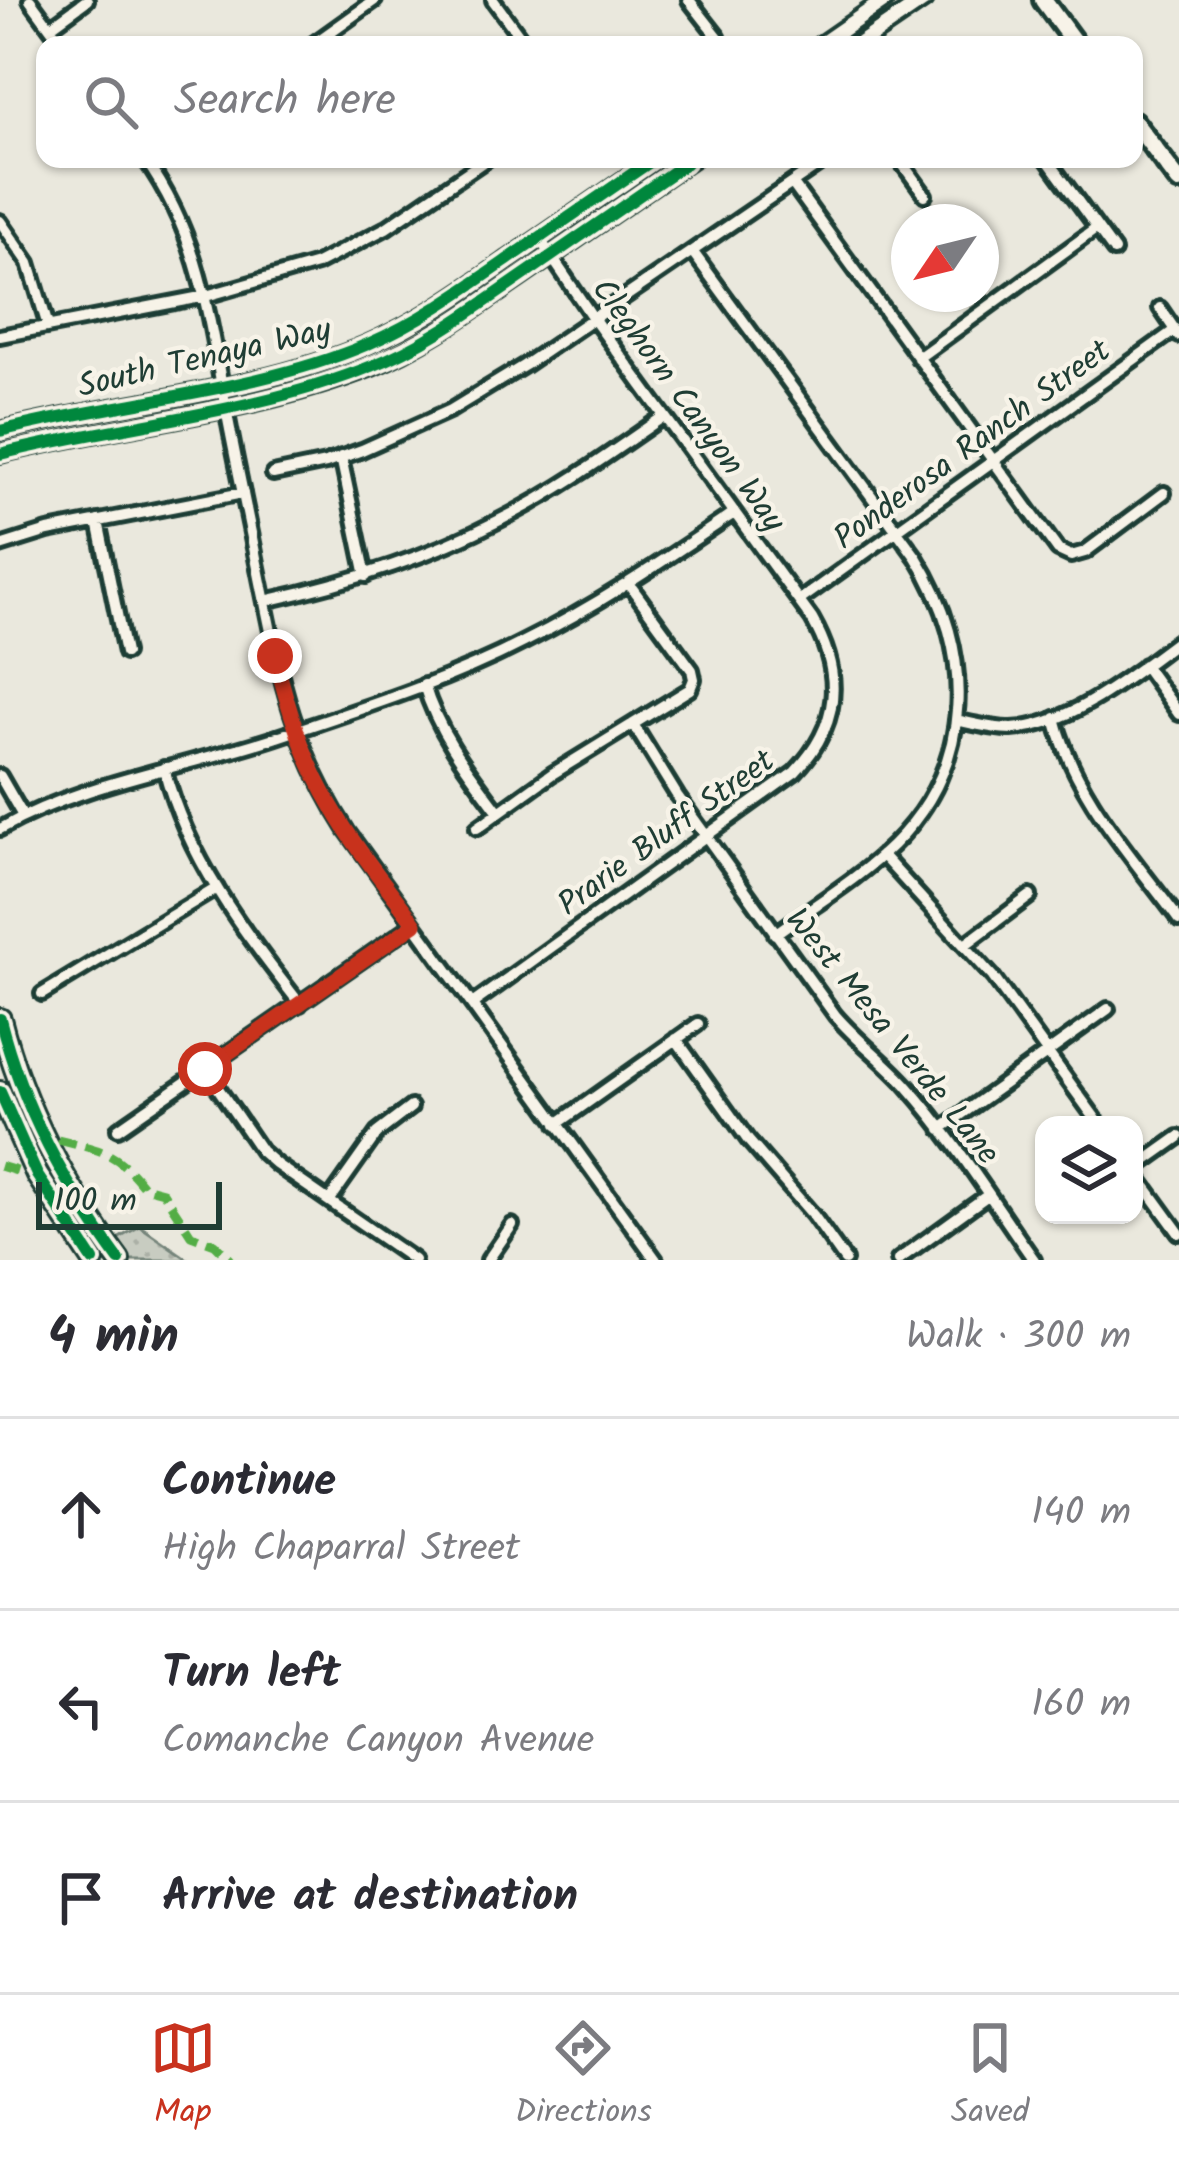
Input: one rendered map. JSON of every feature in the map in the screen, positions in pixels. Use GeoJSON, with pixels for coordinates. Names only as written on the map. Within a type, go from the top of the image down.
{"type":"FeatureCollection","features":[{"type":"Feature","properties":{"kind":"main road"},"geometry":{"type":"LineString","coordinates":[[1043,0],[1069,36]]}},
{"type":"Feature","properties":{"kind":"main road"},"geometry":{"type":"LineString","coordinates":[[1143,134],[1179,181]]}},
{"type":"Feature","properties":{"kind":"main road"},"geometry":{"type":"LineString","coordinates":[[0,1019],[44,1141],[119,1260]]}},
{"type":"Feature","properties":{"kind":"main road"},"geometry":{"type":"LineString","coordinates":[[0,1092],[38,1175],[93,1260]]}},
{"type":"Feature","properties":{"kind":"street"},"geometry":{"type":"LineString","coordinates":[[30,0],[56,36]]}},
{"type":"Feature","properties":{"kind":"street"},"geometry":{"type":"LineString","coordinates":[[50,27],[87,0]]}},
{"type":"Feature","properties":{"kind":"street"},"geometry":{"type":"LineString","coordinates":[[335,36],[375,0]]}},
{"type":"Feature","properties":{"kind":"street"},"geometry":{"type":"LineString","coordinates":[[493,0],[519,36]]}},
{"type":"Feature","properties":{"kind":"street"},"geometry":{"type":"LineString","coordinates":[[689,0],[717,36]]}},
{"type":"Feature","properties":{"kind":"street"},"geometry":{"type":"LineString","coordinates":[[833,36],[885,0]]}},
{"type":"Feature","properties":{"kind":"street"},"geometry":{"type":"LineString","coordinates":[[871,36],[923,0]]}},
{"type":"Feature","properties":{"kind":"street"},"geometry":{"type":"LineString","coordinates":[[150,168],[181,219],[206,296],[285,699],[296,730],[332,807],[656,1260]]}},
{"type":"Feature","properties":{"kind":"street"},"geometry":{"type":"LineString","coordinates":[[0,336],[206,296],[286,275],[386,228],[474,168]]}},
{"type":"Feature","properties":{"kind":"street","name":"South Tenaya Way"},"geometry":{"type":"LineString","coordinates":[[0,431],[222,386],[320,362],[370,344],[417,320],[641,168]]}},
{"type":"Feature","properties":{"kind":"street","name":"South Tenaya Way"},"geometry":{"type":"LineString","coordinates":[[0,454],[325,384],[377,364],[427,340],[679,168]]}},
{"type":"Feature","properties":{"kind":"street"},"geometry":{"type":"LineString","coordinates":[[273,474],[341,458],[390,439],[485,391],[813,168]]}},
{"type":"Feature","properties":{"kind":"street"},"geometry":{"type":"LineString","coordinates":[[905,168],[925,196]]}},
{"type":"Feature","properties":{"kind":"street"},"geometry":{"type":"LineString","coordinates":[[1054,168],[1114,251]]}},
{"type":"Feature","properties":{"kind":"street"},"geometry":{"type":"LineString","coordinates":[[792,183],[1058,550],[1071,556],[1084,552],[1164,493]]}},
{"type":"Feature","properties":{"kind":"street"},"geometry":{"type":"LineString","coordinates":[[0,221],[29,263],[47,326]]}},
{"type":"Feature","properties":{"kind":"street"},"geometry":{"type":"LineString","coordinates":[[918,358],[1097,228]]}},
{"type":"Feature","properties":{"kind":"street","name":"Cleghorn Canyon Way"},"geometry":{"type":"LineString","coordinates":[[539,238],[592,318],[800,600]]}},
{"type":"Feature","properties":{"kind":"street"},"geometry":{"type":"LineString","coordinates":[[692,250],[929,578],[949,625],[957,674],[956,720],[943,770],[904,833],[882,855],[775,934]]}},
{"type":"Feature","properties":{"kind":"street"},"geometry":{"type":"LineString","coordinates":[[1160,308],[1177,333]]}},
{"type":"Feature","properties":{"kind":"street","name":"Ponderosa Ranch Street"},"geometry":{"type":"LineString","coordinates":[[800,600],[1177,333]]}},
{"type":"Feature","properties":{"kind":"street"},"geometry":{"type":"LineString","coordinates":[[265,602],[366,575],[505,518],[664,416]]}},
{"type":"Feature","properties":{"kind":"street"},"geometry":{"type":"LineString","coordinates":[[341,458],[366,575]]}},
{"type":"Feature","properties":{"kind":"street"},"geometry":{"type":"LineString","coordinates":[[0,546],[48,531],[243,494]]}},
{"type":"Feature","properties":{"kind":"street"},"geometry":{"type":"LineString","coordinates":[[0,829],[106,784],[296,730],[424,685],[521,644],[629,584],[734,512]]}},
{"type":"Feature","properties":{"kind":"street"},"geometry":{"type":"LineString","coordinates":[[98,521],[125,653]]}},
{"type":"Feature","properties":{"kind":"street"},"geometry":{"type":"LineString","coordinates":[[477,828],[685,694],[692,684],[692,670],[629,584]]}},
{"type":"Feature","properties":{"kind":"street","name":"Prarie Bluff Street"},"geometry":{"type":"LineString","coordinates":[[472,1004],[795,772],[818,743],[834,694],[830,661],[800,600]]}},
{"type":"Feature","properties":{"kind":"street"},"geometry":{"type":"LineString","coordinates":[[956,720],[1014,729],[1055,718],[1092,699],[1179,640]]}},
{"type":"Feature","properties":{"kind":"street"},"geometry":{"type":"LineString","coordinates":[[1144,665],[1179,714]]}},
{"type":"Feature","properties":{"kind":"street"},"geometry":{"type":"LineString","coordinates":[[424,685],[451,746],[499,812]]}},
{"type":"Feature","properties":{"kind":"street"},"geometry":{"type":"LineString","coordinates":[[1055,718],[1078,781],[1179,920]]}},
{"type":"Feature","properties":{"kind":"street","name":"West Mesa Verde Lane"},"geometry":{"type":"LineString","coordinates":[[633,724],[705,836],[835,1015],[908,1087],[1034,1260]]}},
{"type":"Feature","properties":{"kind":"street"},"geometry":{"type":"LineString","coordinates":[[164,769],[182,823],[217,888],[299,1004]]}},
{"type":"Feature","properties":{"kind":"street"},"geometry":{"type":"LineString","coordinates":[[0,776],[23,816]]}},
{"type":"Feature","properties":{"kind":"street"},"geometry":{"type":"LineString","coordinates":[[882,855],[994,976],[1094,1116]]}},
{"type":"Feature","properties":{"kind":"street"},"geometry":{"type":"LineString","coordinates":[[42,994],[217,888]]}},
{"type":"Feature","properties":{"kind":"street"},"geometry":{"type":"LineString","coordinates":[[966,944],[1030,896]]}},
{"type":"Feature","properties":{"kind":"street"},"geometry":{"type":"LineString","coordinates":[[118,1129],[415,924]]}},
{"type":"Feature","properties":{"kind":"street"},"geometry":{"type":"LineString","coordinates":[[940,1129],[1108,1009]]}},
{"type":"Feature","properties":{"kind":"street"},"geometry":{"type":"LineString","coordinates":[[557,1124],[698,1024]]}},
{"type":"Feature","properties":{"kind":"street"},"geometry":{"type":"LineString","coordinates":[[676,1040],[748,1140],[845,1260]]}},
{"type":"Feature","properties":{"kind":"street"},"geometry":{"type":"LineString","coordinates":[[205,1069],[261,1151],[414,1260]]}},
{"type":"Feature","properties":{"kind":"street"},"geometry":{"type":"LineString","coordinates":[[329,1201],[377,1133],[411,1107]]}},
{"type":"Feature","properties":{"kind":"street"},"geometry":{"type":"LineString","coordinates":[[1143,1163],[1179,1136]]}},
{"type":"Feature","properties":{"kind":"street"},"geometry":{"type":"LineString","coordinates":[[1143,1183],[1179,1233]]}},
{"type":"Feature","properties":{"kind":"street"},"geometry":{"type":"LineString","coordinates":[[898,1260],[988,1195]]}},
{"type":"Feature","properties":{"kind":"street"},"geometry":{"type":"LineString","coordinates":[[488,1260],[512,1225]]}},
{"type":"Feature","properties":{"kind":"shaded area"},"geometry":{"type":"Polygon","coordinates":[[[140,1226],[189,1260],[130,1260],[116,1240],[140,1226]]]}},
{"type":"Feature","properties":{"kind":"marked path"},"geometry":{"type":"LineString","coordinates":[[58,1140],[116,1159],[144,1187],[163,1192],[191,1235],[215,1244],[231,1260]]}},
{"type":"Feature","properties":{"kind":"marked path"},"geometry":{"type":"LineString","coordinates":[[0,1166],[20,1172]]}},
{"type":"Feature","properties":{"kind":"cycle path"},"geometry":{"type":"LineString","coordinates":[[0,431],[234,385],[368,344],[441,305],[641,168]]}},
{"type":"Feature","properties":{"kind":"cycle path"},"geometry":{"type":"LineString","coordinates":[[0,454],[235,407],[372,366],[449,326],[679,168]]}},
{"type":"Feature","properties":{"kind":"cycle path"},"geometry":{"type":"LineString","coordinates":[[0,1019],[48,1146],[119,1260]]}},
{"type":"Feature","properties":{"kind":"cycle path"},"geometry":{"type":"LineString","coordinates":[[0,1092],[37,1175],[93,1260]]}},
{"type":"Feature","properties":{"kind":"route"},"geometry":{"type":"LineString","coordinates":[[205,1069],[415,924],[347,831],[321,786],[285,699],[275,656]]}}]}
